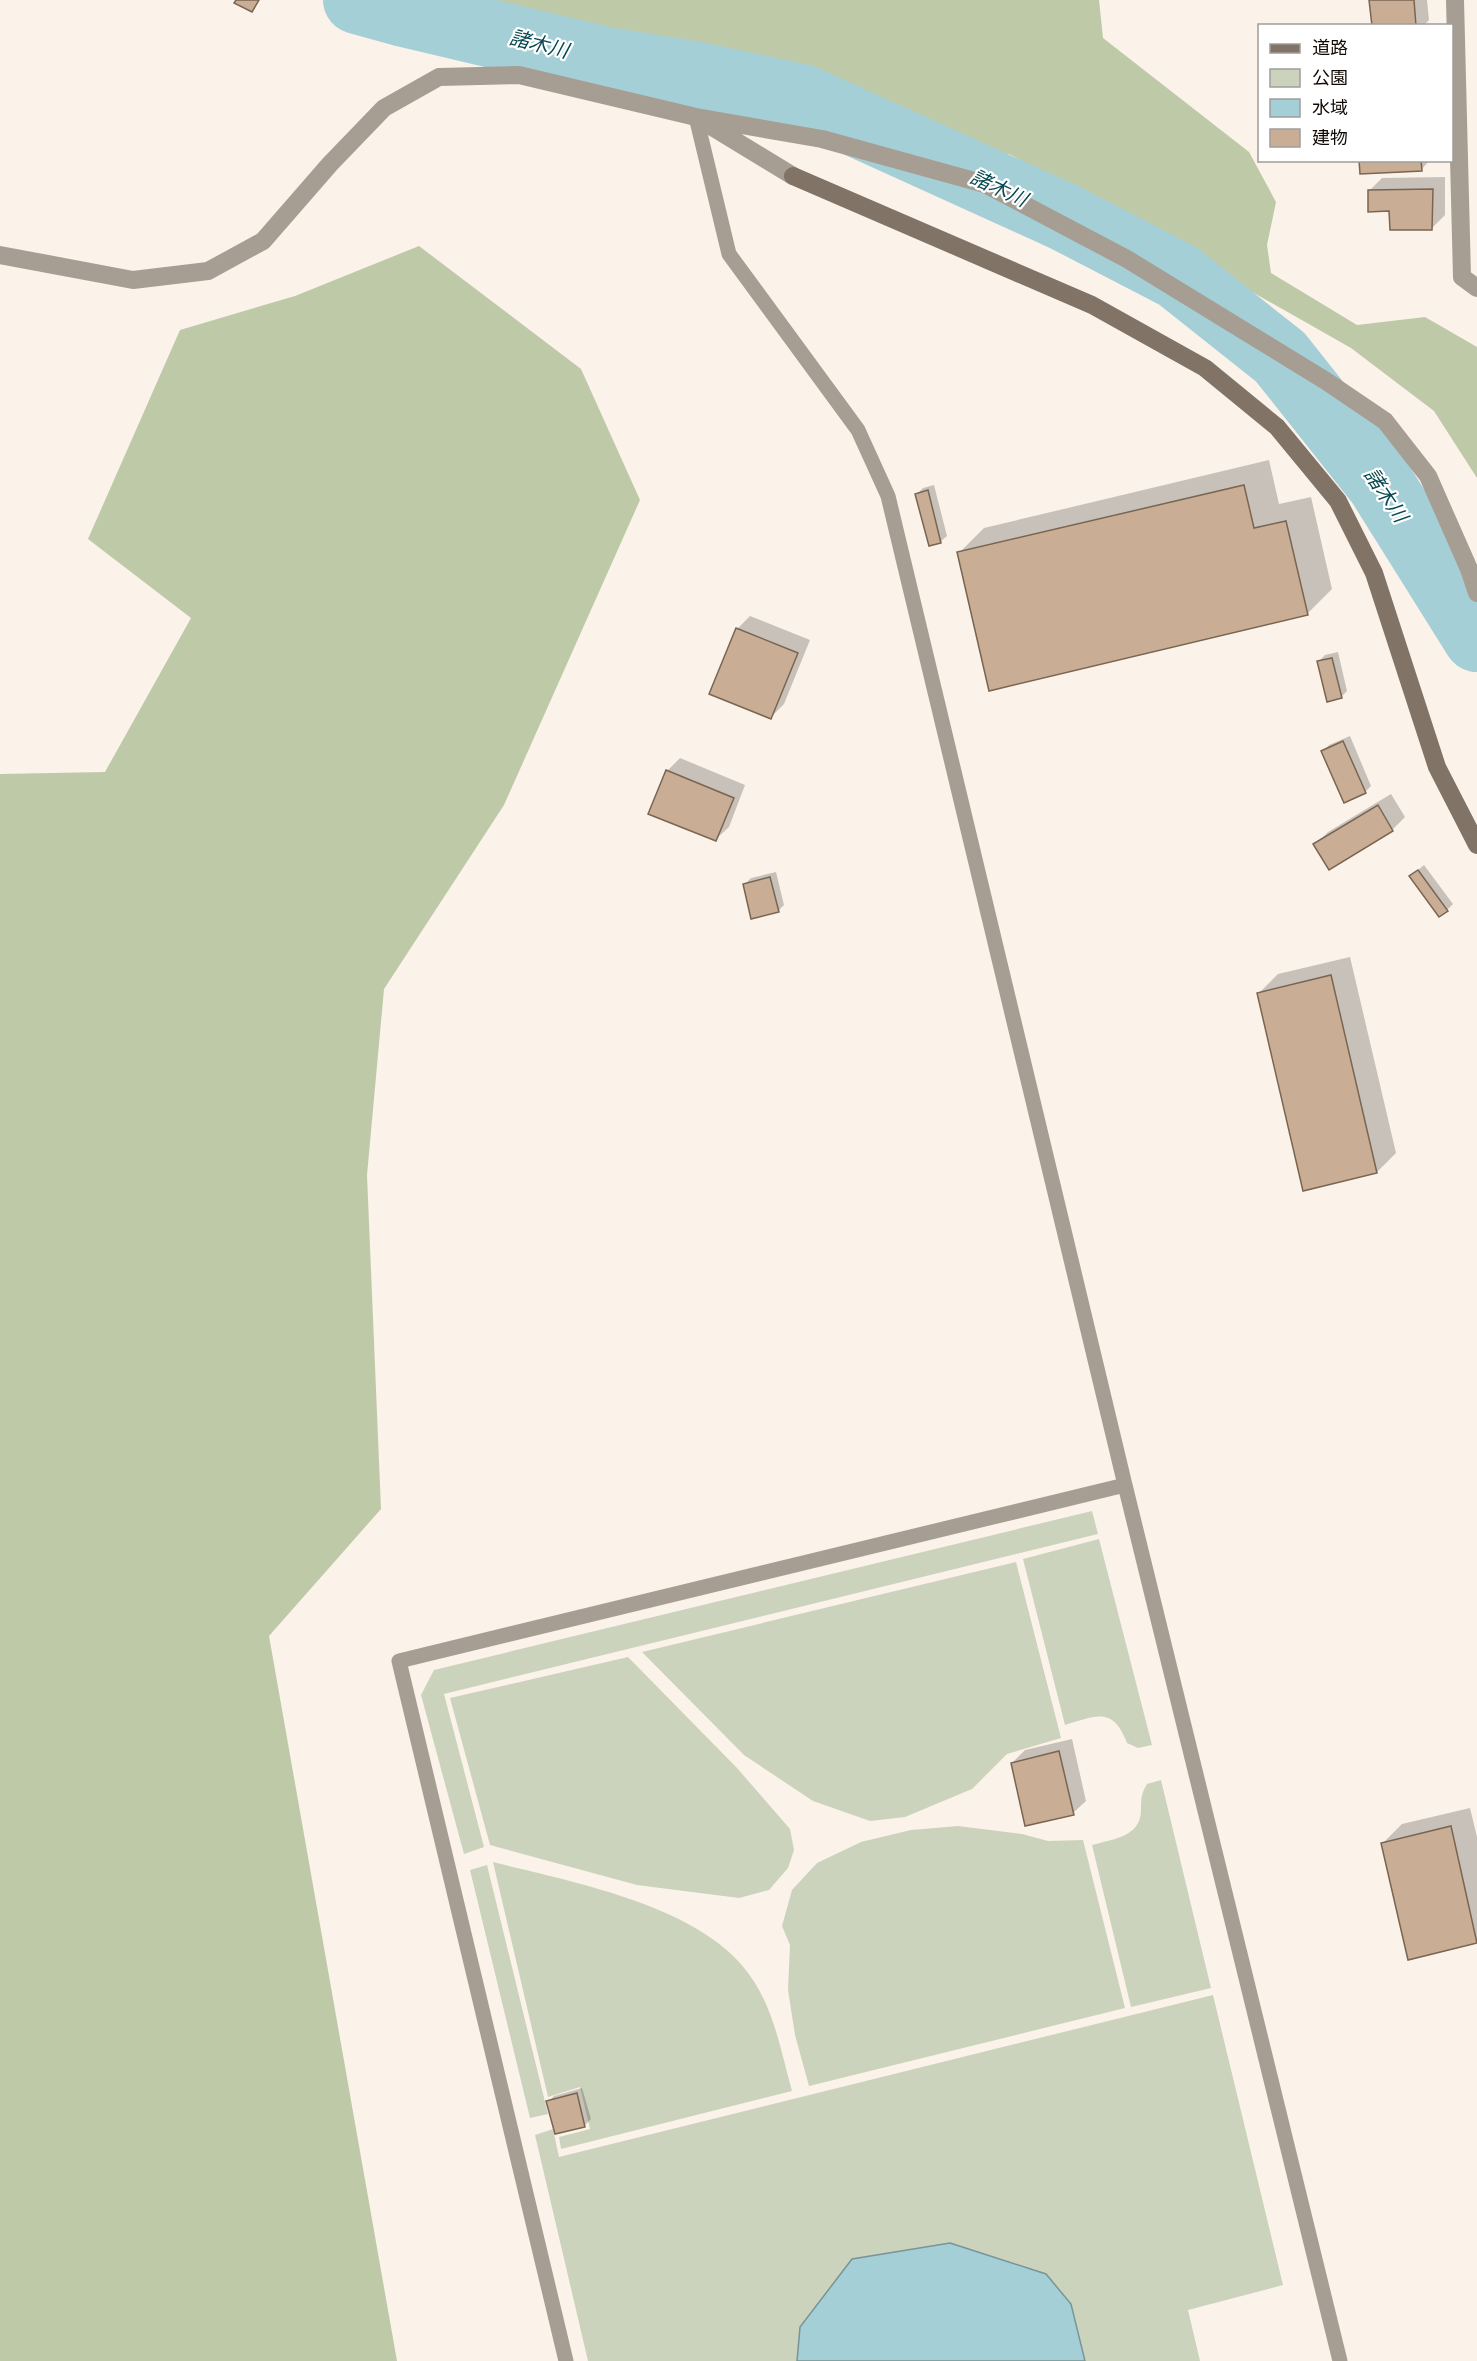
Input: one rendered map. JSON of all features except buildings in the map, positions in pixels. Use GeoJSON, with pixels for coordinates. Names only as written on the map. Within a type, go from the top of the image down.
{"type":"FeatureCollection","features":[{"type":"Feature","properties":{"kind":"street"},"geometry":{"type":"LineString","coordinates":[[1455,0],[1462,277],[1477,288]]}},
{"type":"Feature","properties":{"kind":"street"},"geometry":{"type":"LineString","coordinates":[[0,255],[133,280],[208,272],[263,241],[330,164],[384,108],[439,77],[519,75],[696,117],[822,139],[985,184],[1137,265],[1326,381],[1385,421],[1428,476],[1477,592]]}},
{"type":"Feature","properties":{"kind":"street"},"geometry":{"type":"LineString","coordinates":[[696,117],[793,176],[1092,305],[1205,368],[1277,428],[1338,501],[1374,573],[1437,767],[1477,845]]}},
{"type":"Feature","properties":{"kind":"lane"},"geometry":{"type":"LineString","coordinates":[[696,117],[729,254],[858,430],[888,496],[1125,1485],[1340,2361]]}},
{"type":"Feature","properties":{"kind":"lane"},"geometry":{"type":"LineString","coordinates":[[566,2361],[399,1662],[1125,1485]]}},
{"type":"Feature","properties":{"kind":"green space"},"geometry":{"type":"Polygon","coordinates":[[[367,0],[1099,0],[1103,38],[1249,152],[1276,202],[1267,245],[1271,273],[1357,325],[1425,317],[1477,347],[1477,478],[1434,411],[1351,348],[1011,155],[852,106],[738,55],[533,33],[390,25],[367,0]]]}},
{"type":"Feature","properties":{"kind":"green space"},"geometry":{"type":"Polygon","coordinates":[[[419,246],[581,369],[640,500],[504,805],[384,989],[367,1175],[381,1509],[269,1636],[397,2361],[0,2361],[0,774],[105,772],[191,618],[88,539],[180,330],[295,296],[419,246]]]}},
{"type":"Feature","properties":{"kind":"green space"},"geometry":{"type":"Polygon","coordinates":[[[1092,1511],[1098,1534],[444,1694],[484,1847],[464,1854],[421,1695],[434,1670],[1092,1511]]]}},
{"type":"Feature","properties":{"kind":"green space"},"geometry":{"type":"Polygon","coordinates":[[[1099,1539],[1152,1745],[1138,1748],[1127,1743],[1116,1723],[1102,1717],[1065,1725],[1023,1559],[1099,1539]]]}},
{"type":"Feature","properties":{"kind":"green space"},"geometry":{"type":"Polygon","coordinates":[[[1016,1562],[1061,1738],[1007,1754],[972,1789],[905,1817],[870,1821],[813,1801],[744,1755],[642,1652],[1016,1562]]]}},
{"type":"Feature","properties":{"kind":"green space"},"geometry":{"type":"Polygon","coordinates":[[[628,1657],[737,1768],[790,1829],[794,1850],[788,1868],[769,1890],[739,1898],[637,1885],[490,1845],[450,1698],[628,1657]]]}},
{"type":"Feature","properties":{"kind":"green space"},"geometry":{"type":"Polygon","coordinates":[[[1161,1780],[1211,1988],[1131,2007],[1092,1845],[1131,1832],[1139,1820],[1142,1797],[1147,1784],[1161,1780]]]}},
{"type":"Feature","properties":{"kind":"green space"},"geometry":{"type":"Polygon","coordinates":[[[958,1826],[1022,1834],[1048,1841],[1083,1840],[1125,2008],[809,2086],[795,2035],[788,1990],[790,1945],[782,1926],[792,1890],[817,1863],[861,1842],[911,1830],[958,1826]]]}},
{"type":"Feature","properties":{"kind":"green space"},"geometry":{"type":"Polygon","coordinates":[[[493,1862],[637,1901],[673,1916],[706,1935],[734,1957],[762,1995],[777,2036],[792,2091],[561,2149],[559,2137],[590,2129],[580,2087],[548,2097],[493,1862]]]}},
{"type":"Feature","properties":{"kind":"green space"},"geometry":{"type":"Polygon","coordinates":[[[487,1865],[548,2114],[530,2118],[470,1870],[487,1865]]]}},
{"type":"Feature","properties":{"kind":"green space"},"geometry":{"type":"Polygon","coordinates":[[[1213,1995],[1283,2285],[1188,2310],[1200,2361],[1085,2361],[1071,2304],[800,2327],[797,2361],[588,2361],[535,2135],[553,2129],[559,2157],[1213,1995]]]}},
{"type":"Feature","properties":{"kind":"water"},"geometry":{"type":"Polygon","coordinates":[[[950,2243],[1046,2274],[1071,2304],[1085,2361],[797,2361],[800,2327],[852,2259],[950,2243]]]}},
{"type":"Feature","properties":{"kind":"waterway","name":"諸木川"},"geometry":{"type":"LineString","coordinates":[[357,0],[607,61],[693,75],[802,98],[1064,217],[1178,276],[1280,357],[1380,483],[1477,638]]}}]}
